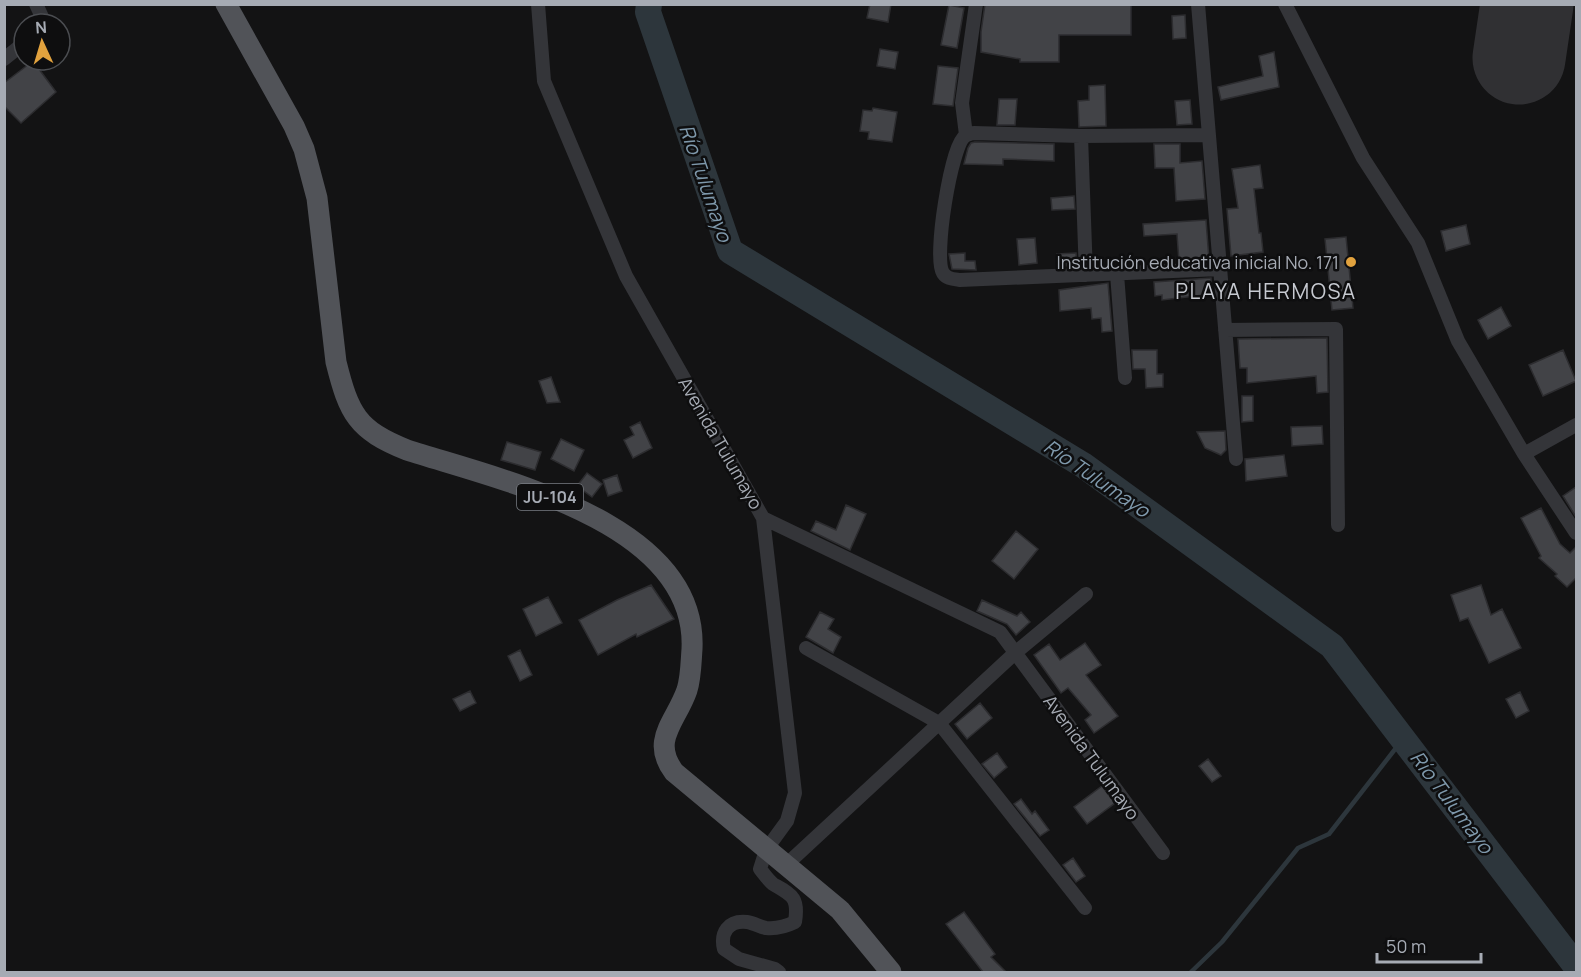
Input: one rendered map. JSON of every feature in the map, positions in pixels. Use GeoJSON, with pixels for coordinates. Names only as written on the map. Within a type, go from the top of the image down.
{"type":"FeatureCollection","features":[{"type":"Feature","properties":{"kind":"main road","name":"JU-104"},"geometry":{"type":"LineString","coordinates":[[226,4],[294,126],[304,149],[316,198],[336,362],[342,387],[359,420],[383,441],[566,502],[598,518],[622,534],[659,565],[673,582],[684,601],[690,622],[692,642],[688,687],[664,739],[663,752],[666,763],[766,850],[840,910],[891,972]]}},
{"type":"Feature","properties":{"kind":"street","name":"Avenida Tulumayo"},"geometry":{"type":"LineString","coordinates":[[538,4],[544,81],[626,276],[763,518],[1000,632],[1163,853]]}},
{"type":"Feature","properties":{"kind":"street"},"geometry":{"type":"LineString","coordinates":[[966,135],[962,103],[976,4]]}},
{"type":"Feature","properties":{"kind":"street"},"geometry":{"type":"LineString","coordinates":[[1198,4],[1236,459]]}},
{"type":"Feature","properties":{"kind":"street"},"geometry":{"type":"LineString","coordinates":[[1285,4],[1363,158],[1418,243],[1458,341],[1524,454],[1576,533]]}},
{"type":"Feature","properties":{"kind":"street"},"geometry":{"type":"LineString","coordinates":[[1208,135],[1081,136],[974,133],[966,135],[961,142],[952,171],[941,223],[939,263],[947,278],[960,280],[1220,269]]}},
{"type":"Feature","properties":{"kind":"street"},"geometry":{"type":"LineString","coordinates":[[1081,136],[1086,275]]}},
{"type":"Feature","properties":{"kind":"street"},"geometry":{"type":"LineString","coordinates":[[1117,274],[1125,378]]}},
{"type":"Feature","properties":{"kind":"street"},"geometry":{"type":"LineString","coordinates":[[1225,330],[1336,329],[1338,525]]}},
{"type":"Feature","properties":{"kind":"street"},"geometry":{"type":"LineString","coordinates":[[1524,454],[1576,425]]}},
{"type":"Feature","properties":{"kind":"street"},"geometry":{"type":"LineString","coordinates":[[763,518],[795,793],[787,821],[766,850],[760,869],[771,882],[786,889],[794,899],[797,911],[795,922],[783,927],[765,928],[747,922],[738,922],[728,927],[722,939],[723,949],[739,959],[779,972]]}},
{"type":"Feature","properties":{"kind":"street"},"geometry":{"type":"LineString","coordinates":[[786,865],[1016,653],[1086,594]]}},
{"type":"Feature","properties":{"kind":"street"},"geometry":{"type":"LineString","coordinates":[[806,648],[939,723],[1085,908]]}},
{"type":"Feature","properties":{"kind":"building"},"geometry":{"type":"Polygon","coordinates":[[[870,4],[891,4],[888,22],[867,18],[870,4]]]}},
{"type":"Feature","properties":{"kind":"building"},"geometry":{"type":"Polygon","coordinates":[[[985,4],[1131,4],[1131,35],[1059,35],[1059,62],[1020,62],[1020,59],[981,52],[985,4]]]}},
{"type":"Feature","properties":{"kind":"building"},"geometry":{"type":"Polygon","coordinates":[[[949,5],[964,8],[957,48],[941,45],[949,5]]]}},
{"type":"Feature","properties":{"kind":"building"},"geometry":{"type":"Polygon","coordinates":[[[1185,15],[1186,38],[1173,39],[1172,16],[1185,15]]]}},
{"type":"Feature","properties":{"kind":"building"},"geometry":{"type":"Polygon","coordinates":[[[880,49],[898,52],[895,69],[877,66],[880,49]]]}},
{"type":"Feature","properties":{"kind":"building"},"geometry":{"type":"Polygon","coordinates":[[[1274,52],[1279,87],[1221,100],[1218,87],[1263,76],[1259,56],[1274,52]]]}},
{"type":"Feature","properties":{"kind":"building"},"geometry":{"type":"Polygon","coordinates":[[[938,66],[958,68],[953,106],[933,104],[938,66]]]}},
{"type":"Feature","properties":{"kind":"building"},"geometry":{"type":"Polygon","coordinates":[[[18,72],[41,72],[56,92],[21,123],[4,106],[4,83],[18,72]]]}},
{"type":"Feature","properties":{"kind":"building"},"geometry":{"type":"Polygon","coordinates":[[[1105,85],[1106,126],[1079,127],[1078,101],[1089,100],[1089,86],[1105,85]]]}},
{"type":"Feature","properties":{"kind":"building"},"geometry":{"type":"Polygon","coordinates":[[[999,99],[1017,99],[1015,125],[997,125],[999,99]]]}},
{"type":"Feature","properties":{"kind":"building"},"geometry":{"type":"Polygon","coordinates":[[[1190,100],[1192,124],[1177,125],[1175,101],[1190,100]]]}},
{"type":"Feature","properties":{"kind":"building"},"geometry":{"type":"Polygon","coordinates":[[[873,108],[897,112],[892,142],[868,139],[869,132],[860,131],[863,110],[872,111],[873,108]]]}},
{"type":"Feature","properties":{"kind":"building"},"geometry":{"type":"Polygon","coordinates":[[[971,143],[1054,144],[1054,161],[1003,159],[1003,165],[964,164],[968,148],[971,143]]]}},
{"type":"Feature","properties":{"kind":"building"},"geometry":{"type":"Polygon","coordinates":[[[1154,144],[1180,144],[1180,163],[1202,161],[1205,199],[1176,201],[1174,168],[1155,168],[1154,144]]]}},
{"type":"Feature","properties":{"kind":"building"},"geometry":{"type":"Polygon","coordinates":[[[1260,165],[1263,188],[1254,189],[1263,252],[1231,256],[1227,209],[1238,208],[1232,169],[1260,165]]]}},
{"type":"Feature","properties":{"kind":"building"},"geometry":{"type":"Polygon","coordinates":[[[1074,196],[1075,209],[1052,210],[1051,198],[1074,196]]]}},
{"type":"Feature","properties":{"kind":"building"},"geometry":{"type":"Polygon","coordinates":[[[1206,220],[1209,260],[1179,262],[1177,234],[1144,236],[1143,224],[1206,220]]]}},
{"type":"Feature","properties":{"kind":"building"},"geometry":{"type":"Polygon","coordinates":[[[1466,225],[1470,244],[1446,251],[1441,231],[1466,225]]]}},
{"type":"Feature","properties":{"kind":"building"},"geometry":{"type":"Polygon","coordinates":[[[1346,237],[1353,308],[1332,310],[1325,239],[1346,237]]]}},
{"type":"Feature","properties":{"kind":"building"},"geometry":{"type":"Polygon","coordinates":[[[1035,238],[1037,263],[1019,265],[1017,239],[1035,238]]]}},
{"type":"Feature","properties":{"kind":"building"},"geometry":{"type":"Polygon","coordinates":[[[965,253],[965,261],[975,261],[976,270],[952,269],[949,254],[965,253]]]}},
{"type":"Feature","properties":{"kind":"building"},"geometry":{"type":"Polygon","coordinates":[[[1076,253],[1077,266],[1058,267],[1057,254],[1076,253]]]}},
{"type":"Feature","properties":{"kind":"building"},"geometry":{"type":"Polygon","coordinates":[[[1211,278],[1212,294],[1162,300],[1162,295],[1155,296],[1154,282],[1211,278]]]}},
{"type":"Feature","properties":{"kind":"building"},"geometry":{"type":"Polygon","coordinates":[[[1108,283],[1112,331],[1102,332],[1101,318],[1092,319],[1091,308],[1060,311],[1059,290],[1108,283]]]}},
{"type":"Feature","properties":{"kind":"building"},"geometry":{"type":"Polygon","coordinates":[[[1501,307],[1511,326],[1488,339],[1478,320],[1501,307]]]}},
{"type":"Feature","properties":{"kind":"building"},"geometry":{"type":"Polygon","coordinates":[[[1327,338],[1328,392],[1317,393],[1316,376],[1247,383],[1247,368],[1240,368],[1238,339],[1327,338]]]}},
{"type":"Feature","properties":{"kind":"building"},"geometry":{"type":"Polygon","coordinates":[[[1132,350],[1157,350],[1157,374],[1163,374],[1163,387],[1146,388],[1145,369],[1133,369],[1132,350]]]}},
{"type":"Feature","properties":{"kind":"building"},"geometry":{"type":"Polygon","coordinates":[[[1563,350],[1576,381],[1543,396],[1529,365],[1563,350]]]}},
{"type":"Feature","properties":{"kind":"building"},"geometry":{"type":"Polygon","coordinates":[[[551,377],[560,402],[547,403],[539,381],[551,377]]]}},
{"type":"Feature","properties":{"kind":"building"},"geometry":{"type":"Polygon","coordinates":[[[1242,396],[1253,396],[1253,421],[1242,422],[1242,396]]]}},
{"type":"Feature","properties":{"kind":"building"},"geometry":{"type":"Polygon","coordinates":[[[640,422],[652,448],[633,458],[624,440],[634,435],[630,427],[640,422]]]}},
{"type":"Feature","properties":{"kind":"building"},"geometry":{"type":"Polygon","coordinates":[[[1322,426],[1323,444],[1292,446],[1291,427],[1322,426]]]}},
{"type":"Feature","properties":{"kind":"building"},"geometry":{"type":"Polygon","coordinates":[[[1225,431],[1226,450],[1221,455],[1205,448],[1197,432],[1225,431]]]}},
{"type":"Feature","properties":{"kind":"building"},"geometry":{"type":"Polygon","coordinates":[[[561,439],[584,450],[574,471],[551,459],[561,439]]]}},
{"type":"Feature","properties":{"kind":"building"},"geometry":{"type":"Polygon","coordinates":[[[507,442],[541,452],[535,470],[501,460],[507,442]]]}},
{"type":"Feature","properties":{"kind":"building"},"geometry":{"type":"Polygon","coordinates":[[[1284,455],[1287,476],[1246,481],[1245,459],[1284,455]]]}},
{"type":"Feature","properties":{"kind":"building"},"geometry":{"type":"Polygon","coordinates":[[[587,473],[602,484],[592,497],[577,486],[587,473]]]}},
{"type":"Feature","properties":{"kind":"building"},"geometry":{"type":"Polygon","coordinates":[[[617,475],[622,491],[608,496],[603,480],[617,475]]]}},
{"type":"Feature","properties":{"kind":"building"},"geometry":{"type":"Polygon","coordinates":[[[1576,487],[1576,517],[1563,496],[1576,487]]]}},
{"type":"Feature","properties":{"kind":"building"},"geometry":{"type":"Polygon","coordinates":[[[846,505],[866,514],[850,550],[811,531],[816,521],[836,530],[846,505]]]}},
{"type":"Feature","properties":{"kind":"building"},"geometry":{"type":"Polygon","coordinates":[[[1541,508],[1560,544],[1570,553],[1576,547],[1576,578],[1567,587],[1555,576],[1557,574],[1539,558],[1541,556],[1521,518],[1541,508]]]}},
{"type":"Feature","properties":{"kind":"building"},"geometry":{"type":"Polygon","coordinates":[[[1016,531],[1038,549],[1014,579],[992,561],[1016,531]]]}},
{"type":"Feature","properties":{"kind":"building"},"geometry":{"type":"Polygon","coordinates":[[[651,585],[674,619],[637,637],[636,634],[598,655],[579,620],[651,585]]]}},
{"type":"Feature","properties":{"kind":"building"},"geometry":{"type":"Polygon","coordinates":[[[1481,585],[1491,615],[1502,609],[1521,648],[1489,663],[1468,618],[1460,621],[1451,595],[1481,585]]]}},
{"type":"Feature","properties":{"kind":"building"},"geometry":{"type":"Polygon","coordinates":[[[548,597],[562,623],[536,636],[523,609],[548,597]]]}},
{"type":"Feature","properties":{"kind":"building"},"geometry":{"type":"Polygon","coordinates":[[[982,600],[1017,616],[1021,612],[1030,622],[1016,635],[1007,624],[977,611],[982,600]]]}},
{"type":"Feature","properties":{"kind":"building"},"geometry":{"type":"Polygon","coordinates":[[[820,612],[834,619],[828,629],[841,637],[833,653],[806,637],[820,612]]]}},
{"type":"Feature","properties":{"kind":"building"},"geometry":{"type":"Polygon","coordinates":[[[1085,643],[1101,665],[1086,675],[1118,716],[1094,733],[1085,720],[1091,715],[1068,688],[1061,693],[1034,655],[1049,644],[1060,660],[1085,643]]]}},
{"type":"Feature","properties":{"kind":"building"},"geometry":{"type":"Polygon","coordinates":[[[520,650],[532,675],[520,681],[508,656],[520,650]]]}},
{"type":"Feature","properties":{"kind":"building"},"geometry":{"type":"Polygon","coordinates":[[[470,691],[476,703],[460,711],[453,699],[470,691]]]}},
{"type":"Feature","properties":{"kind":"building"},"geometry":{"type":"Polygon","coordinates":[[[1520,692],[1529,711],[1516,718],[1506,699],[1520,692]]]}},
{"type":"Feature","properties":{"kind":"building"},"geometry":{"type":"Polygon","coordinates":[[[980,703],[992,718],[967,739],[955,724],[980,703]]]}},
{"type":"Feature","properties":{"kind":"building"},"geometry":{"type":"Polygon","coordinates":[[[997,753],[1007,767],[994,778],[982,764],[997,753]]]}},
{"type":"Feature","properties":{"kind":"building"},"geometry":{"type":"Polygon","coordinates":[[[1208,759],[1221,776],[1212,782],[1199,766],[1208,759]]]}},
{"type":"Feature","properties":{"kind":"building"},"geometry":{"type":"Polygon","coordinates":[[[1102,786],[1115,803],[1087,824],[1074,807],[1102,786]]]}},
{"type":"Feature","properties":{"kind":"building"},"geometry":{"type":"Polygon","coordinates":[[[1021,799],[1032,814],[1035,811],[1049,830],[1040,836],[1014,804],[1021,799]]]}},
{"type":"Feature","properties":{"kind":"building"},"geometry":{"type":"Polygon","coordinates":[[[1073,858],[1085,876],[1076,882],[1063,865],[1073,858]]]}},
{"type":"Feature","properties":{"kind":"building"},"geometry":{"type":"Polygon","coordinates":[[[964,912],[995,954],[991,957],[1006,972],[983,972],[946,924],[964,912]]]}},
{"type":"Feature","properties":{"kind":"waterway","name":"Río Tulumayo"},"geometry":{"type":"LineString","coordinates":[[649,4],[648,12],[730,251],[1083,465],[1332,646],[1576,966]]}},
{"type":"Feature","properties":{"kind":"waterway"},"geometry":{"type":"LineString","coordinates":[[1191,972],[1222,942],[1298,848],[1329,834],[1403,739]]}},
{"type":"Feature","properties":{"kind":"runway"},"geometry":{"type":"LineString","coordinates":[[1519,58],[1527,4]]}},
{"type":"Feature","properties":{"kind":"place","name":"Institución educativa inicial No. 171"},"geometry":{"type":"Point","coordinates":[1351,262]}},
{"type":"Feature","properties":{"kind":"district","name":"PLAYA HERMOSA"},"geometry":{"type":"Point","coordinates":[1266,291]}}]}
